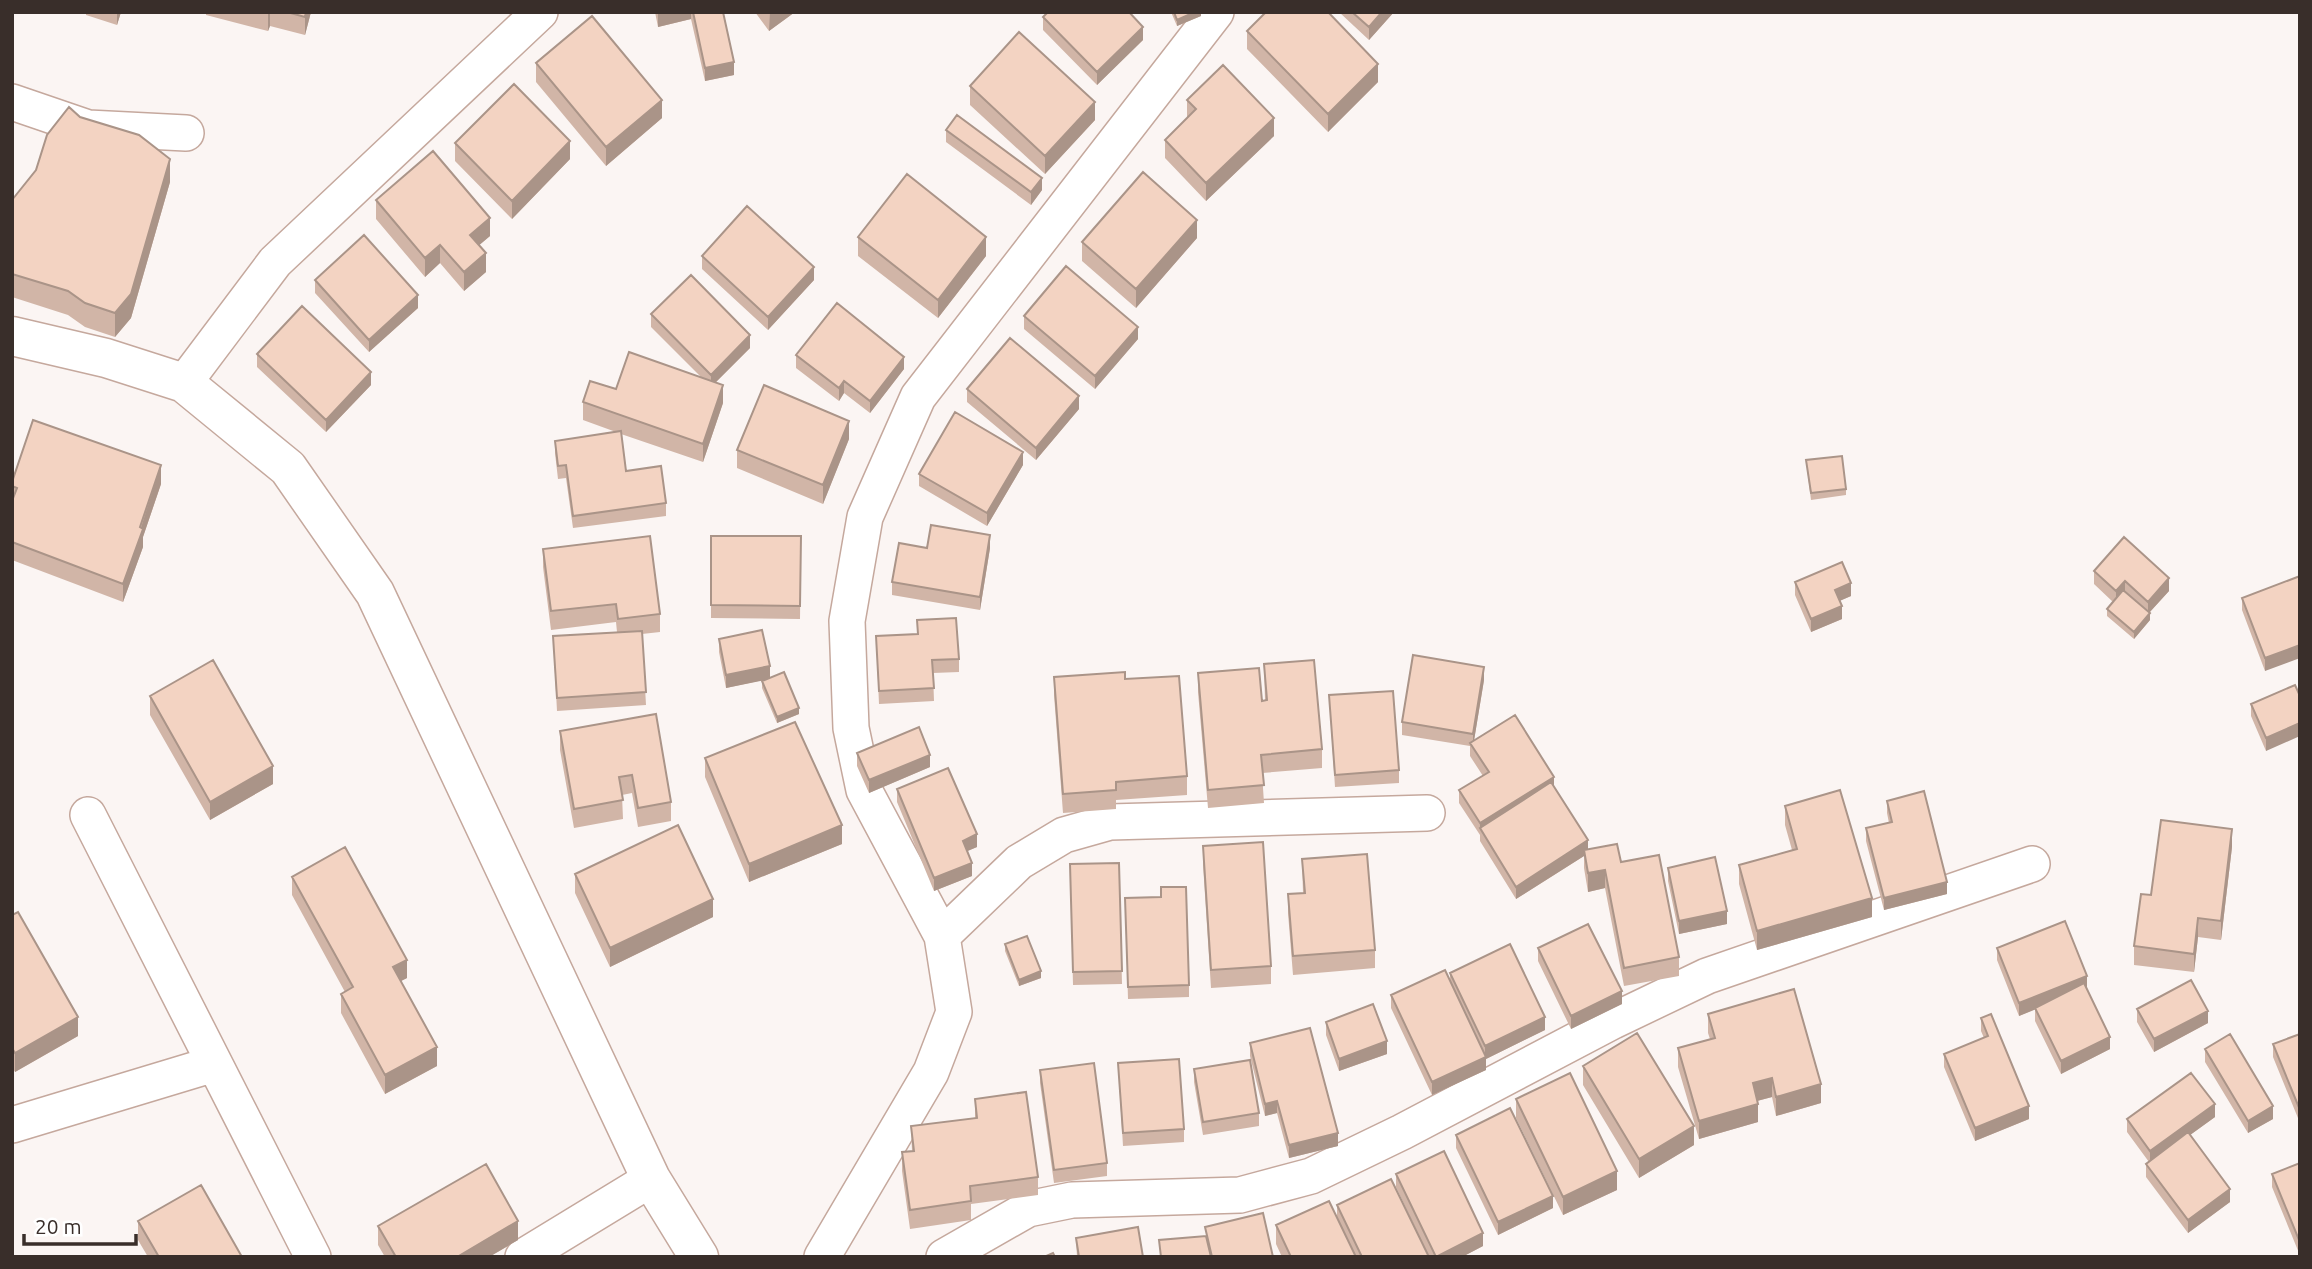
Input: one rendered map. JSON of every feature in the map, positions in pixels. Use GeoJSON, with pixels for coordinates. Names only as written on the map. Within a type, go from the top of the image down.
{"type":"FeatureCollection","features":[{"type":"Feature","properties":{"kind":"street"},"geometry":{"type":"LineString","coordinates":[[184,383],[275,262],[540,12]]}},
{"type":"Feature","properties":{"kind":"street"},"geometry":{"type":"LineString","coordinates":[[822,1257],[931,1072],[954,1012],[942,936],[864,790],[851,728],[847,621],[865,517],[918,397],[1216,12]]}},
{"type":"Feature","properties":{"kind":"street"},"geometry":{"type":"LineString","coordinates":[[12,102],[89,128],[186,133]]}},
{"type":"Feature","properties":{"kind":"street"},"geometry":{"type":"LineString","coordinates":[[12,336],[106,358],[184,383],[288,468],[375,593],[651,1179],[699,1257]]}},
{"type":"Feature","properties":{"kind":"street"},"geometry":{"type":"LineString","coordinates":[[942,936],[1019,862],[1064,835],[1110,822],[1427,813]]}},
{"type":"Feature","properties":{"kind":"street"},"geometry":{"type":"LineString","coordinates":[[88,814],[313,1257]]}},
{"type":"Feature","properties":{"kind":"street"},"geometry":{"type":"LineString","coordinates":[[944,1257],[1028,1209],[1073,1200],[1240,1195],[1311,1176],[1402,1132],[1613,1021],[1707,976],[2032,864]]}},
{"type":"Feature","properties":{"kind":"street"},"geometry":{"type":"LineString","coordinates":[[12,1125],[214,1064]]}},
{"type":"Feature","properties":{"kind":"street"},"geometry":{"type":"LineString","coordinates":[[523,1257],[651,1179]]}},
{"type":"Feature","properties":{"kind":"building"},"geometry":{"type":"Polygon","coordinates":[[[287,12],[306,12],[305,17],[287,12]]]}},
{"type":"Feature","properties":{"kind":"building"},"geometry":{"type":"Polygon","coordinates":[[[693,12],[723,12],[734,62],[705,68],[693,12]]]}},
{"type":"Feature","properties":{"kind":"building"},"geometry":{"type":"Polygon","coordinates":[[[1048,12],[1129,12],[1143,27],[1097,72],[1043,17],[1048,12]]]}},
{"type":"Feature","properties":{"kind":"building"},"geometry":{"type":"Polygon","coordinates":[[[1174,12],[1195,12],[1177,20],[1174,12]]]}},
{"type":"Feature","properties":{"kind":"building"},"geometry":{"type":"Polygon","coordinates":[[[1266,12],[1328,12],[1378,64],[1328,114],[1247,31],[1266,12]]]}},
{"type":"Feature","properties":{"kind":"building"},"geometry":{"type":"Polygon","coordinates":[[[1352,12],[1382,12],[1369,27],[1352,12]]]}},
{"type":"Feature","properties":{"kind":"building"},"geometry":{"type":"Polygon","coordinates":[[[592,16],[662,100],[606,147],[536,63],[592,16]]]}},
{"type":"Feature","properties":{"kind":"building"},"geometry":{"type":"Polygon","coordinates":[[[1019,32],[1095,102],[1045,156],[970,86],[1019,32]]]}},
{"type":"Feature","properties":{"kind":"building"},"geometry":{"type":"Polygon","coordinates":[[[1223,65],[1274,118],[1206,183],[1165,140],[1196,109],[1187,100],[1223,65]]]}},
{"type":"Feature","properties":{"kind":"building"},"geometry":{"type":"Polygon","coordinates":[[[514,84],[570,141],[512,201],[455,143],[514,84]]]}},
{"type":"Feature","properties":{"kind":"building"},"geometry":{"type":"Polygon","coordinates":[[[69,107],[80,117],[139,135],[170,159],[131,294],[115,313],[85,303],[68,291],[12,274],[12,200],[36,170],[47,135],[69,107]]]}},
{"type":"Feature","properties":{"kind":"building"},"geometry":{"type":"Polygon","coordinates":[[[957,115],[1042,178],[1031,192],[946,130],[957,115]]]}},
{"type":"Feature","properties":{"kind":"building"},"geometry":{"type":"Polygon","coordinates":[[[433,151],[490,218],[470,235],[486,253],[464,272],[440,245],[425,258],[376,200],[433,151]]]}},
{"type":"Feature","properties":{"kind":"building"},"geometry":{"type":"Polygon","coordinates":[[[1143,172],[1197,220],[1136,289],[1082,242],[1143,172]]]}},
{"type":"Feature","properties":{"kind":"building"},"geometry":{"type":"Polygon","coordinates":[[[907,174],[986,237],[938,300],[858,237],[907,174]]]}},
{"type":"Feature","properties":{"kind":"building"},"geometry":{"type":"Polygon","coordinates":[[[747,206],[814,267],[768,317],[702,256],[747,206]]]}},
{"type":"Feature","properties":{"kind":"building"},"geometry":{"type":"Polygon","coordinates":[[[364,235],[418,295],[369,340],[315,280],[364,235]]]}},
{"type":"Feature","properties":{"kind":"building"},"geometry":{"type":"Polygon","coordinates":[[[1066,266],[1138,327],[1095,376],[1024,316],[1066,266]]]}},
{"type":"Feature","properties":{"kind":"building"},"geometry":{"type":"Polygon","coordinates":[[[691,275],[750,335],[711,375],[651,314],[691,275]]]}},
{"type":"Feature","properties":{"kind":"building"},"geometry":{"type":"Polygon","coordinates":[[[837,303],[904,357],[870,401],[844,381],[839,388],[796,355],[837,303]]]}},
{"type":"Feature","properties":{"kind":"building"},"geometry":{"type":"Polygon","coordinates":[[[302,306],[371,372],[326,420],[257,354],[302,306]]]}},
{"type":"Feature","properties":{"kind":"building"},"geometry":{"type":"Polygon","coordinates":[[[1010,338],[1079,396],[1036,448],[967,389],[1010,338]]]}},
{"type":"Feature","properties":{"kind":"building"},"geometry":{"type":"Polygon","coordinates":[[[629,352],[723,385],[703,444],[583,402],[590,381],[616,389],[629,352]]]}},
{"type":"Feature","properties":{"kind":"building"},"geometry":{"type":"Polygon","coordinates":[[[764,385],[849,421],[823,485],[737,450],[764,385]]]}},
{"type":"Feature","properties":{"kind":"building"},"geometry":{"type":"Polygon","coordinates":[[[955,412],[1023,452],[987,513],[919,474],[955,412]]]}},
{"type":"Feature","properties":{"kind":"building"},"geometry":{"type":"Polygon","coordinates":[[[33,420],[161,465],[140,527],[143,529],[123,584],[12,542],[12,501],[17,488],[12,486],[12,482],[33,420]]]}},
{"type":"Feature","properties":{"kind":"building"},"geometry":{"type":"Polygon","coordinates":[[[621,431],[626,471],[661,466],[666,503],[573,516],[566,465],[558,466],[555,441],[621,431]]]}},
{"type":"Feature","properties":{"kind":"building"},"geometry":{"type":"Polygon","coordinates":[[[1842,456],[1846,489],[1811,493],[1806,460],[1842,456]]]}},
{"type":"Feature","properties":{"kind":"building"},"geometry":{"type":"Polygon","coordinates":[[[931,525],[990,535],[980,597],[892,582],[899,543],[927,548],[931,525]]]}},
{"type":"Feature","properties":{"kind":"building"},"geometry":{"type":"Polygon","coordinates":[[[650,536],[660,614],[618,619],[616,604],[551,611],[543,549],[650,536]]]}},
{"type":"Feature","properties":{"kind":"building"},"geometry":{"type":"Polygon","coordinates":[[[711,536],[801,536],[800,606],[711,605],[711,536]]]}},
{"type":"Feature","properties":{"kind":"building"},"geometry":{"type":"Polygon","coordinates":[[[2124,537],[2169,578],[2148,602],[2125,581],[2116,591],[2094,571],[2124,537]]]}},
{"type":"Feature","properties":{"kind":"building"},"geometry":{"type":"Polygon","coordinates":[[[1842,562],[1851,583],[1835,590],[1842,606],[1811,619],[1795,582],[1842,562]]]}},
{"type":"Feature","properties":{"kind":"building"},"geometry":{"type":"Polygon","coordinates":[[[2300,576],[2300,645],[2265,658],[2242,598],[2300,576]]]}},
{"type":"Feature","properties":{"kind":"building"},"geometry":{"type":"Polygon","coordinates":[[[2123,590],[2150,613],[2134,632],[2107,609],[2123,590]]]}},
{"type":"Feature","properties":{"kind":"building"},"geometry":{"type":"Polygon","coordinates":[[[956,618],[959,659],[932,660],[934,688],[879,691],[876,636],[918,634],[917,620],[956,618]]]}},
{"type":"Feature","properties":{"kind":"building"},"geometry":{"type":"Polygon","coordinates":[[[762,630],[770,666],[726,675],[719,639],[762,630]]]}},
{"type":"Feature","properties":{"kind":"building"},"geometry":{"type":"Polygon","coordinates":[[[642,631],[646,692],[557,698],[553,636],[642,631]]]}},
{"type":"Feature","properties":{"kind":"building"},"geometry":{"type":"Polygon","coordinates":[[[1413,655],[1484,667],[1473,734],[1402,722],[1413,655]]]}},
{"type":"Feature","properties":{"kind":"building"},"geometry":{"type":"Polygon","coordinates":[[[213,660],[273,766],[210,802],[150,696],[213,660]]]}},
{"type":"Feature","properties":{"kind":"building"},"geometry":{"type":"Polygon","coordinates":[[[1314,660],[1322,749],[1261,755],[1264,785],[1208,790],[1198,673],[1259,668],[1262,701],[1267,700],[1264,664],[1314,660]]]}},
{"type":"Feature","properties":{"kind":"building"},"geometry":{"type":"Polygon","coordinates":[[[784,672],[799,708],[777,717],[762,681],[784,672]]]}},
{"type":"Feature","properties":{"kind":"building"},"geometry":{"type":"Polygon","coordinates":[[[1125,672],[1125,679],[1179,676],[1187,776],[1116,782],[1116,790],[1063,794],[1054,677],[1125,672]]]}},
{"type":"Feature","properties":{"kind":"building"},"geometry":{"type":"Polygon","coordinates":[[[2295,685],[2300,696],[2300,723],[2266,738],[2251,704],[2295,685]]]}},
{"type":"Feature","properties":{"kind":"building"},"geometry":{"type":"Polygon","coordinates":[[[1393,691],[1399,770],[1335,775],[1329,695],[1393,691]]]}},
{"type":"Feature","properties":{"kind":"building"},"geometry":{"type":"Polygon","coordinates":[[[656,714],[671,802],[638,808],[632,775],[619,777],[623,800],[574,809],[560,731],[656,714]]]}},
{"type":"Feature","properties":{"kind":"building"},"geometry":{"type":"Polygon","coordinates":[[[1515,715],[1554,777],[1480,823],[1459,790],[1489,772],[1470,743],[1515,715]]]}},
{"type":"Feature","properties":{"kind":"building"},"geometry":{"type":"Polygon","coordinates":[[[795,722],[842,825],[749,864],[705,758],[795,722]]]}},
{"type":"Feature","properties":{"kind":"building"},"geometry":{"type":"Polygon","coordinates":[[[919,727],[930,755],[869,780],[857,753],[919,727]]]}},
{"type":"Feature","properties":{"kind":"building"},"geometry":{"type":"Polygon","coordinates":[[[948,768],[977,834],[963,841],[972,863],[934,878],[897,789],[948,768]]]}},
{"type":"Feature","properties":{"kind":"building"},"geometry":{"type":"Polygon","coordinates":[[[1551,782],[1588,840],[1516,887],[1480,828],[1551,782]]]}},
{"type":"Feature","properties":{"kind":"building"},"geometry":{"type":"Polygon","coordinates":[[[1840,790],[1872,898],[1757,931],[1739,865],[1797,849],[1785,806],[1840,790]]]}},
{"type":"Feature","properties":{"kind":"building"},"geometry":{"type":"Polygon","coordinates":[[[1924,791],[1947,882],[1884,898],[1866,828],[1892,822],[1887,801],[1924,791]]]}},
{"type":"Feature","properties":{"kind":"building"},"geometry":{"type":"Polygon","coordinates":[[[2161,820],[2232,829],[2221,921],[2198,918],[2194,954],[2134,946],[2141,894],[2151,895],[2161,820]]]}},
{"type":"Feature","properties":{"kind":"building"},"geometry":{"type":"Polygon","coordinates":[[[678,825],[713,899],[610,948],[575,874],[678,825]]]}},
{"type":"Feature","properties":{"kind":"building"},"geometry":{"type":"Polygon","coordinates":[[[1263,842],[1271,966],[1211,970],[1203,846],[1263,842]]]}},
{"type":"Feature","properties":{"kind":"building"},"geometry":{"type":"Polygon","coordinates":[[[1617,844],[1621,862],[1659,855],[1679,957],[1624,968],[1605,870],[1588,873],[1584,850],[1617,844]]]}},
{"type":"Feature","properties":{"kind":"building"},"geometry":{"type":"Polygon","coordinates":[[[345,847],[407,960],[393,967],[437,1047],[385,1075],[341,994],[353,987],[292,877],[345,847]]]}},
{"type":"Feature","properties":{"kind":"building"},"geometry":{"type":"Polygon","coordinates":[[[1367,854],[1375,950],[1293,956],[1288,894],[1305,893],[1302,859],[1367,854]]]}},
{"type":"Feature","properties":{"kind":"building"},"geometry":{"type":"Polygon","coordinates":[[[1715,857],[1727,911],[1679,921],[1668,868],[1715,857]]]}},
{"type":"Feature","properties":{"kind":"building"},"geometry":{"type":"Polygon","coordinates":[[[1119,863],[1122,971],[1073,972],[1070,864],[1119,863]]]}},
{"type":"Feature","properties":{"kind":"building"},"geometry":{"type":"Polygon","coordinates":[[[1161,887],[1186,887],[1189,985],[1128,987],[1125,898],[1161,897],[1161,887]]]}},
{"type":"Feature","properties":{"kind":"building"},"geometry":{"type":"Polygon","coordinates":[[[18,912],[78,1017],[15,1053],[12,1048],[12,915],[18,912]]]}},
{"type":"Feature","properties":{"kind":"building"},"geometry":{"type":"Polygon","coordinates":[[[2065,921],[2087,976],[2019,1003],[1997,948],[2065,921]]]}},
{"type":"Feature","properties":{"kind":"building"},"geometry":{"type":"Polygon","coordinates":[[[1588,924],[1622,991],[1571,1016],[1538,948],[1588,924]]]}},
{"type":"Feature","properties":{"kind":"building"},"geometry":{"type":"Polygon","coordinates":[[[1027,936],[1041,971],[1019,980],[1005,944],[1027,936]]]}},
{"type":"Feature","properties":{"kind":"building"},"geometry":{"type":"Polygon","coordinates":[[[1510,944],[1545,1017],[1485,1046],[1450,973],[1510,944]]]}},
{"type":"Feature","properties":{"kind":"building"},"geometry":{"type":"Polygon","coordinates":[[[1445,970],[1486,1057],[1432,1082],[1391,995],[1445,970]]]}},
{"type":"Feature","properties":{"kind":"building"},"geometry":{"type":"Polygon","coordinates":[[[2191,980],[2208,1011],[2154,1039],[2137,1009],[2191,980]]]}},
{"type":"Feature","properties":{"kind":"building"},"geometry":{"type":"Polygon","coordinates":[[[2084,983],[2110,1037],[2061,1061],[2035,1008],[2084,983]]]}},
{"type":"Feature","properties":{"kind":"building"},"geometry":{"type":"Polygon","coordinates":[[[1794,989],[1821,1084],[1776,1097],[1772,1078],[1753,1083],[1758,1104],[1699,1121],[1678,1048],[1715,1038],[1708,1014],[1794,989]]]}},
{"type":"Feature","properties":{"kind":"building"},"geometry":{"type":"Polygon","coordinates":[[[1373,1004],[1387,1041],[1339,1059],[1326,1022],[1373,1004]]]}},
{"type":"Feature","properties":{"kind":"building"},"geometry":{"type":"Polygon","coordinates":[[[1991,1014],[2029,1106],[1975,1128],[1944,1054],[1988,1036],[1981,1018],[1991,1014]]]}},
{"type":"Feature","properties":{"kind":"building"},"geometry":{"type":"Polygon","coordinates":[[[1310,1028],[1338,1133],[1289,1145],[1277,1101],[1265,1104],[1250,1043],[1310,1028]]]}},
{"type":"Feature","properties":{"kind":"building"},"geometry":{"type":"Polygon","coordinates":[[[1637,1033],[1694,1126],[1639,1159],[1583,1066],[1637,1033]]]}},
{"type":"Feature","properties":{"kind":"building"},"geometry":{"type":"Polygon","coordinates":[[[2230,1034],[2273,1106],[2248,1121],[2205,1049],[2230,1034]]]}},
{"type":"Feature","properties":{"kind":"building"},"geometry":{"type":"Polygon","coordinates":[[[2300,1034],[2300,1110],[2273,1044],[2300,1034]]]}},
{"type":"Feature","properties":{"kind":"building"},"geometry":{"type":"Polygon","coordinates":[[[1179,1059],[1184,1129],[1123,1133],[1118,1063],[1179,1059]]]}},
{"type":"Feature","properties":{"kind":"building"},"geometry":{"type":"Polygon","coordinates":[[[1250,1060],[1259,1113],[1203,1122],[1194,1069],[1250,1060]]]}},
{"type":"Feature","properties":{"kind":"building"},"geometry":{"type":"Polygon","coordinates":[[[1094,1063],[1107,1163],[1054,1170],[1040,1070],[1094,1063]]]}},
{"type":"Feature","properties":{"kind":"building"},"geometry":{"type":"Polygon","coordinates":[[[1570,1073],[1617,1171],[1563,1197],[1516,1099],[1570,1073]]]}},
{"type":"Feature","properties":{"kind":"building"},"geometry":{"type":"Polygon","coordinates":[[[2191,1073],[2215,1104],[2150,1151],[2127,1119],[2191,1073]]]}},
{"type":"Feature","properties":{"kind":"building"},"geometry":{"type":"Polygon","coordinates":[[[1026,1092],[1038,1177],[970,1186],[971,1201],[910,1210],[902,1152],[914,1151],[911,1126],[977,1118],[975,1099],[1026,1092]]]}},
{"type":"Feature","properties":{"kind":"building"},"geometry":{"type":"Polygon","coordinates":[[[1510,1108],[1553,1196],[1498,1222],[1456,1135],[1510,1108]]]}},
{"type":"Feature","properties":{"kind":"building"},"geometry":{"type":"Polygon","coordinates":[[[2188,1132],[2230,1189],[2188,1220],[2146,1164],[2188,1132]]]}},
{"type":"Feature","properties":{"kind":"building"},"geometry":{"type":"Polygon","coordinates":[[[1444,1151],[1483,1233],[1436,1257],[1396,1174],[1444,1151]]]}},
{"type":"Feature","properties":{"kind":"building"},"geometry":{"type":"Polygon","coordinates":[[[2300,1163],[2300,1240],[2299,1240],[2272,1174],[2300,1163]]]}},
{"type":"Feature","properties":{"kind":"building"},"geometry":{"type":"Polygon","coordinates":[[[486,1164],[518,1221],[457,1257],[396,1257],[378,1226],[486,1164]]]}},
{"type":"Feature","properties":{"kind":"building"},"geometry":{"type":"Polygon","coordinates":[[[1391,1179],[1429,1257],[1362,1257],[1337,1205],[1391,1179]]]}},
{"type":"Feature","properties":{"kind":"building"},"geometry":{"type":"Polygon","coordinates":[[[201,1185],[242,1257],[159,1257],[138,1221],[201,1185]]]}},
{"type":"Feature","properties":{"kind":"building"},"geometry":{"type":"Polygon","coordinates":[[[1329,1201],[1356,1257],[1291,1257],[1276,1225],[1329,1201]]]}},
{"type":"Feature","properties":{"kind":"building"},"geometry":{"type":"Polygon","coordinates":[[[1263,1213],[1273,1257],[1212,1257],[1205,1227],[1263,1213]]]}},
{"type":"Feature","properties":{"kind":"building"},"geometry":{"type":"Polygon","coordinates":[[[1138,1227],[1143,1257],[1079,1257],[1076,1238],[1138,1227]]]}},
{"type":"Feature","properties":{"kind":"building"},"geometry":{"type":"Polygon","coordinates":[[[1206,1236],[1211,1257],[1161,1257],[1159,1240],[1206,1236]]]}}]}
